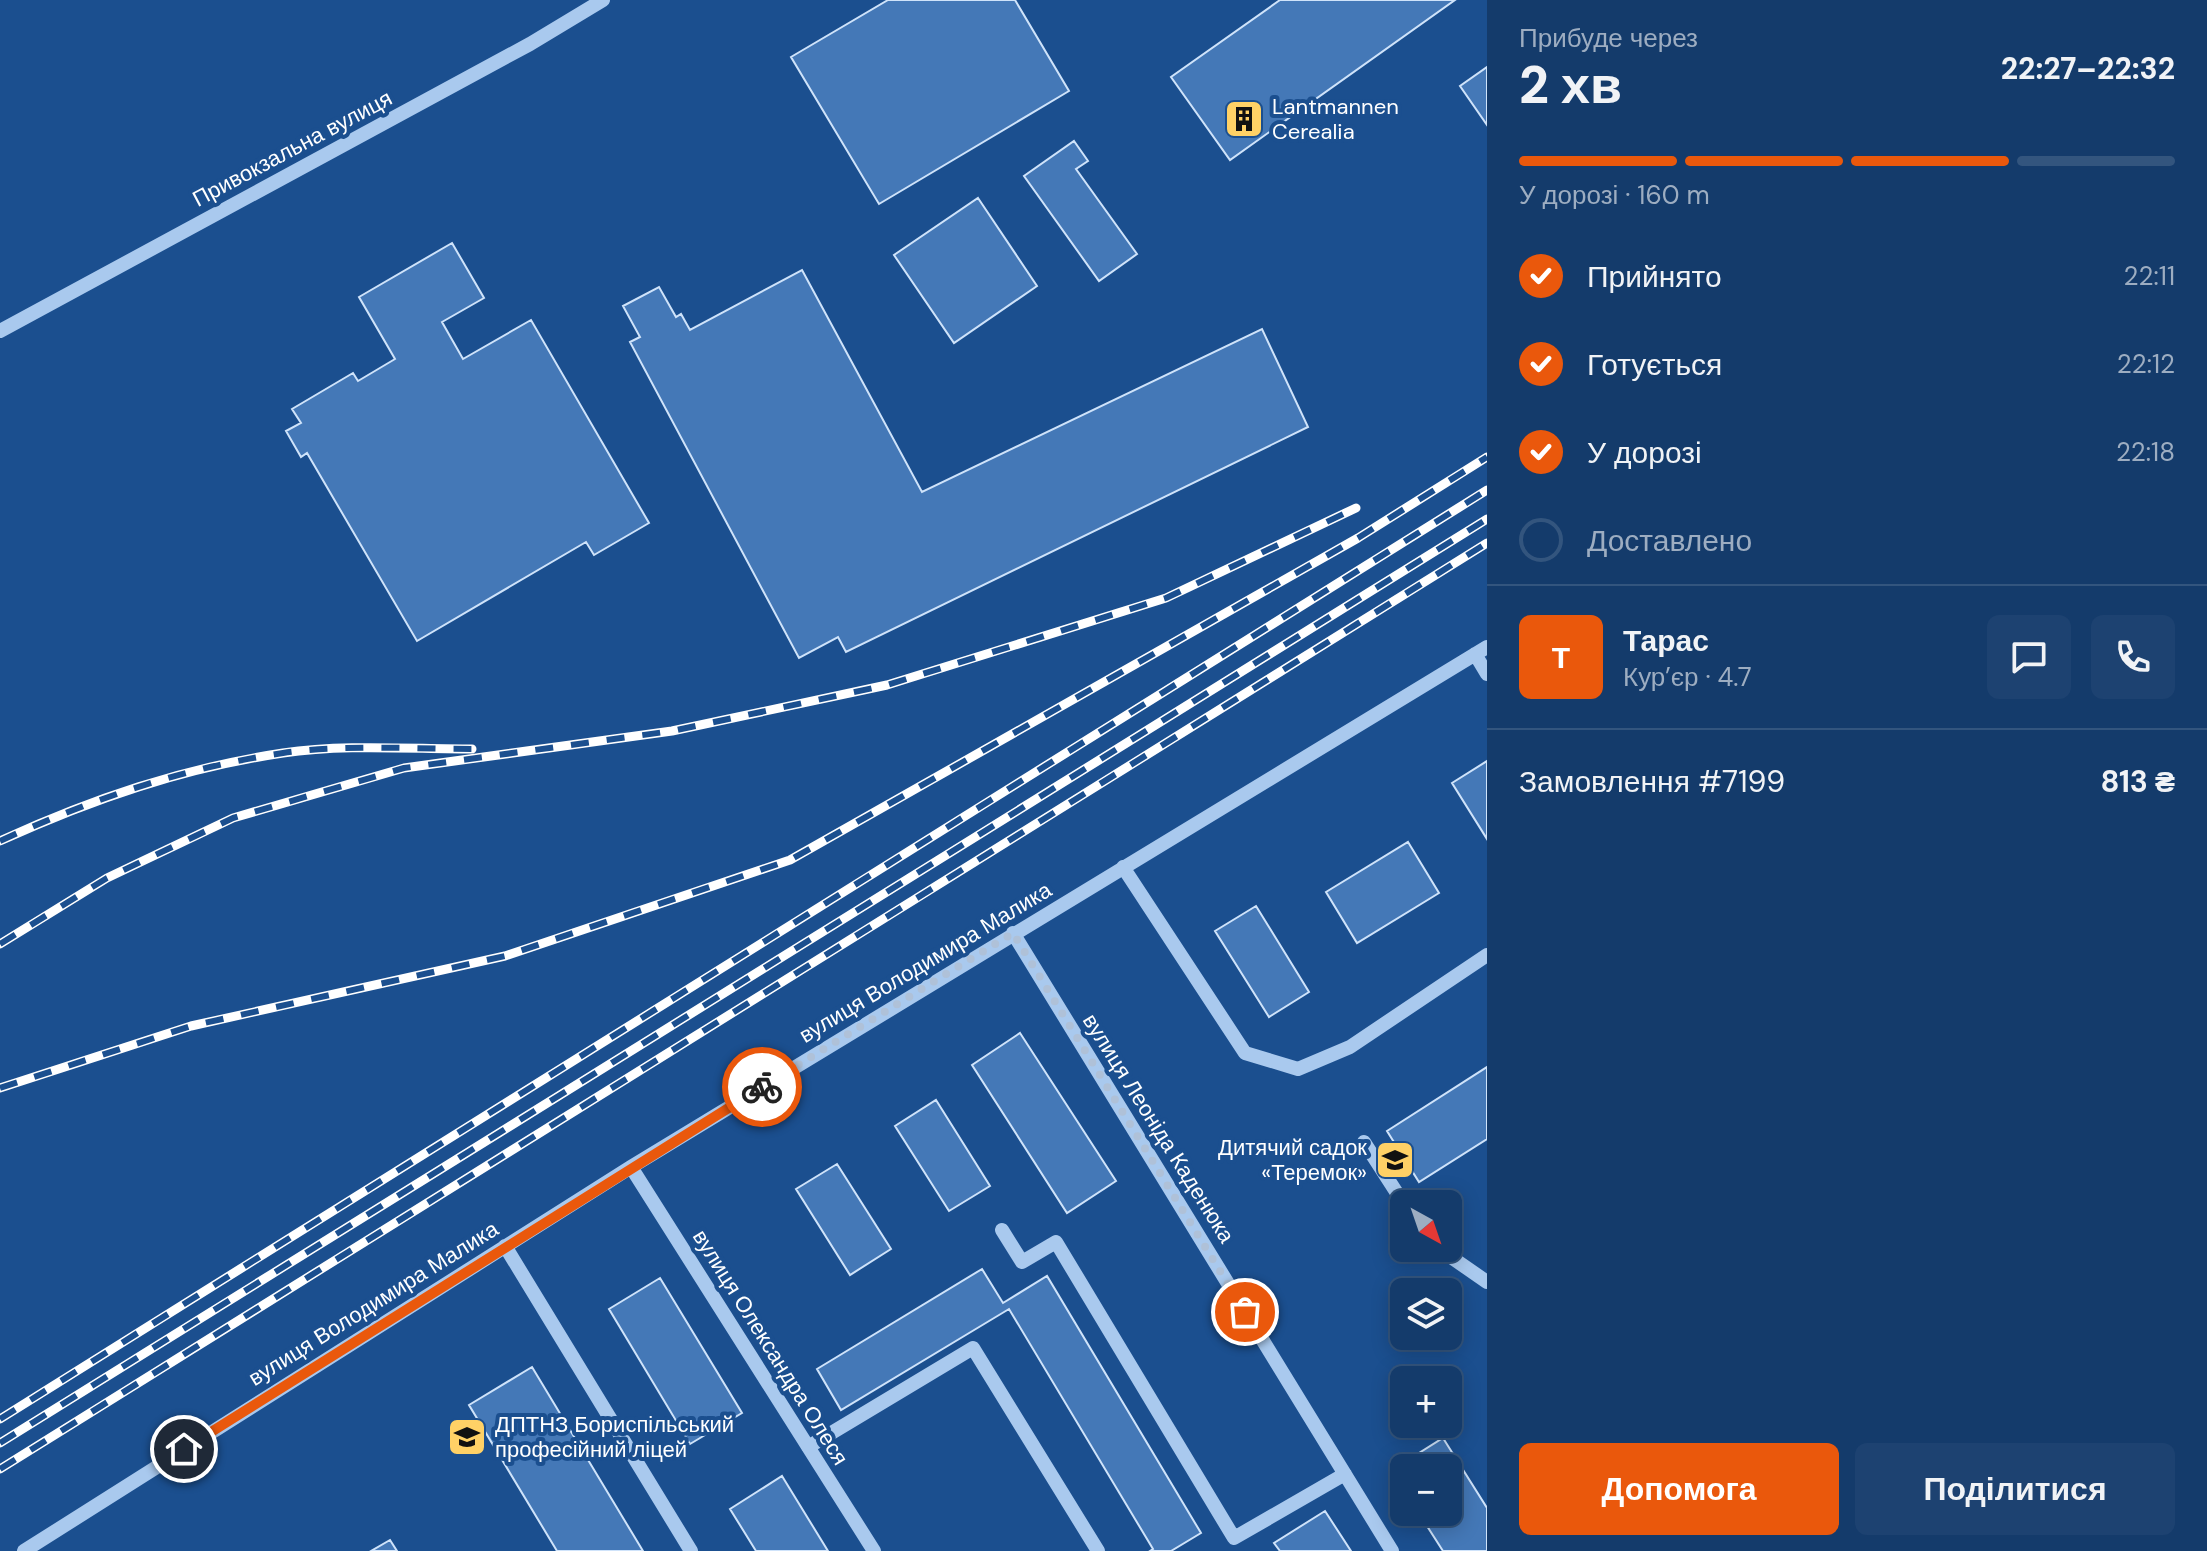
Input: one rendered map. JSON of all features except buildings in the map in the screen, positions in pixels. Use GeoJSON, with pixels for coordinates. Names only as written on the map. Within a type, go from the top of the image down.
{"type":"FeatureCollection","features":[{"type":"Feature","properties":{"kind":"street","name":"Привокзальна вулиця"},"geometry":{"type":"LineString","coordinates":[[0,331],[530,44],[603,0]]}},
{"type":"Feature","properties":{"kind":"street"},"geometry":{"type":"LineString","coordinates":[[1481,650],[1487,674]]}},
{"type":"Feature","properties":{"kind":"street","name":"вулиця Володимира Малика"},"geometry":{"type":"LineString","coordinates":[[24,1551],[631,1167],[1481,650]]}},
{"type":"Feature","properties":{"kind":"street"},"geometry":{"type":"LineString","coordinates":[[1123,867],[1245,1053],[1298,1069],[1350,1047],[1487,955]]}},
{"type":"Feature","properties":{"kind":"street","name":"вулиця Леоніда Каденюка"},"geometry":{"type":"LineString","coordinates":[[1013,933],[1392,1551]]}},
{"type":"Feature","properties":{"kind":"street"},"geometry":{"type":"LineString","coordinates":[[1364,1142],[1395,1190]]}},
{"type":"Feature","properties":{"kind":"street","name":"вулиця Олександра Олеся"},"geometry":{"type":"LineString","coordinates":[[631,1167],[874,1551]]}},
{"type":"Feature","properties":{"kind":"street"},"geometry":{"type":"LineString","coordinates":[[1002,1230],[1022,1262],[1056,1242],[1230,1545],[1345,1474]]}},
{"type":"Feature","properties":{"kind":"street"},"geometry":{"type":"LineString","coordinates":[[505,1246],[691,1551]]}},
{"type":"Feature","properties":{"kind":"street"},"geometry":{"type":"LineString","coordinates":[[1458,1262],[1487,1282]]}},
{"type":"Feature","properties":{"kind":"street"},"geometry":{"type":"LineString","coordinates":[[808,1447],[973,1348],[1098,1551]]}},
{"type":"Feature","properties":{"kind":"railway"},"geometry":{"type":"LineString","coordinates":[[0,1088],[191,1026],[505,956],[790,860],[1358,538],[1487,457]]}},
{"type":"Feature","properties":{"kind":"railway"},"geometry":{"type":"LineString","coordinates":[[0,1419],[1487,490]]}},
{"type":"Feature","properties":{"kind":"railway"},"geometry":{"type":"LineString","coordinates":[[0,944],[107,878],[233,818],[404,768],[672,731],[887,685],[1166,598],[1356,508]]}},
{"type":"Feature","properties":{"kind":"railway"},"geometry":{"type":"LineString","coordinates":[[0,1443],[1487,519]]}},
{"type":"Feature","properties":{"kind":"railway"},"geometry":{"type":"LineString","coordinates":[[0,1469],[1487,543]]}},
{"type":"Feature","properties":{"kind":"railway"},"geometry":{"type":"LineString","coordinates":[[0,841],[138,787],[246,759],[330,749],[472,749]]}},
{"type":"Feature","properties":{"kind":"way so far"},"geometry":{"type":"LineString","coordinates":[[762,1087],[1013,933],[1245,1312]]}},
{"type":"Feature","properties":{"kind":"place","name":"Lantmannen Cerealia"},"geometry":{"type":"Point","coordinates":[1244,119]}},
{"type":"Feature","properties":{"kind":"place","name":"Дитячий садок «Теремок»"},"geometry":{"type":"Point","coordinates":[1395,1160]}},
{"type":"Feature","properties":{"kind":"place","name":"ДПТНЗ Бориспільський професійний ліцей"},"geometry":{"type":"Point","coordinates":[467,1437]}},
{"type":"Feature","properties":{"kind":"route"},"geometry":{"type":"LineString","coordinates":[[184,1449],[762,1087]]}}]}
